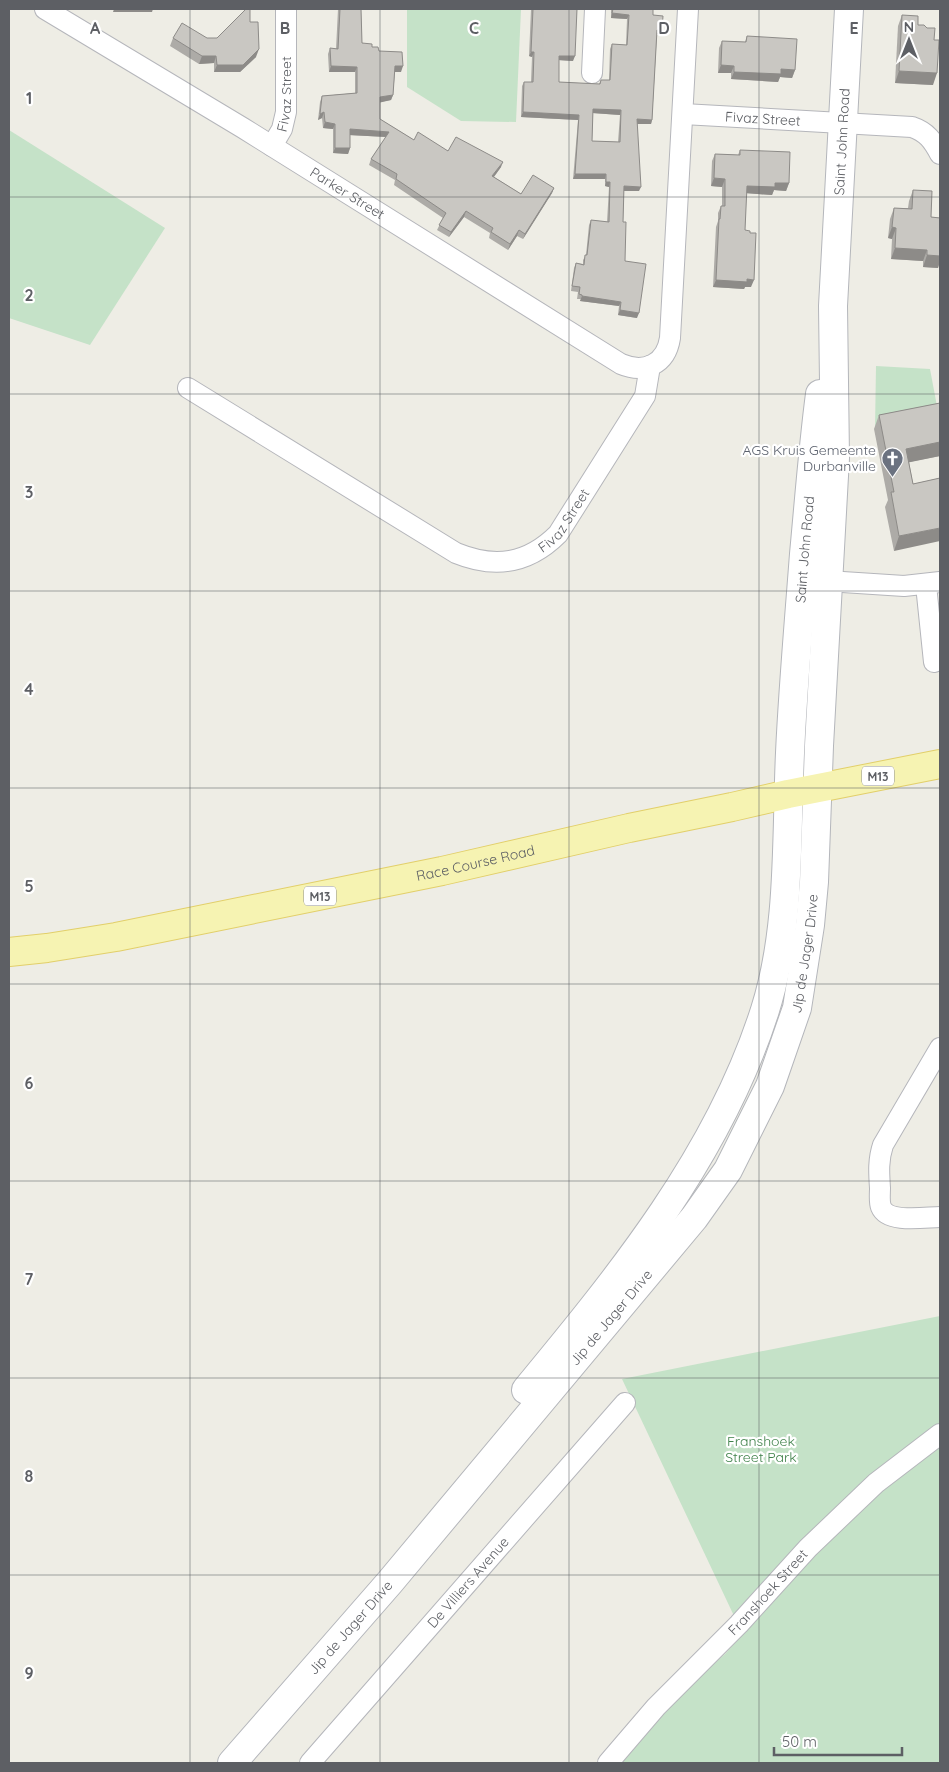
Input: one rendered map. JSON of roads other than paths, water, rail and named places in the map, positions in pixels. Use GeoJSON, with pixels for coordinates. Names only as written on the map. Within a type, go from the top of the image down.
{"type":"FeatureCollection","features":[{"type":"Feature","properties":{"kind":"main road","name":"Saint John Road"},"geometry":{"type":"LineString","coordinates":[[817,788],[835,458],[833,306],[849,9]]}},
{"type":"Feature","properties":{"kind":"main road","name":"Saint John Road"},"geometry":{"type":"LineString","coordinates":[[788,794],[801,593],[814,443],[833,306]]}},
{"type":"Feature","properties":{"kind":"main road","name":"Race Course Road"},"geometry":{"type":"LineString","coordinates":[[9,952],[116,937],[432,873],[628,828],[940,764]]}},
{"type":"Feature","properties":{"kind":"main road","name":"Jip de Jager Drive"},"geometry":{"type":"LineString","coordinates":[[232,1763],[416,1551],[694,1218],[728,1170],[770,1086],[797,1008],[810,925],[816,842],[817,788]]}},
{"type":"Feature","properties":{"kind":"main road","name":"Jip de Jager Drive"},"geometry":{"type":"LineString","coordinates":[[220,1763],[598,1302],[666,1210],[691,1171],[715,1127],[745,1063],[765,1009],[780,945],[788,840],[788,794]]}},
{"type":"Feature","properties":{"kind":"street","name":"Parker Street"},"geometry":{"type":"LineString","coordinates":[[45,9],[272,146],[621,364],[635,368],[650,366]]}},
{"type":"Feature","properties":{"kind":"street","name":"Fivaz Street"},"geometry":{"type":"LineString","coordinates":[[272,146],[282,129],[286,112],[286,9]]}},
{"type":"Feature","properties":{"kind":"street"},"geometry":{"type":"LineString","coordinates":[[592,73],[595,9]]}},
{"type":"Feature","properties":{"kind":"street"},"geometry":{"type":"LineString","coordinates":[[650,366],[664,355],[670,338],[688,9]]}},
{"type":"Feature","properties":{"kind":"street","name":"Fivaz Street"},"geometry":{"type":"LineString","coordinates":[[683,114],[906,126],[917,129],[930,137],[940,154]]}},
{"type":"Feature","properties":{"kind":"street","name":"Fivaz Street"},"geometry":{"type":"LineString","coordinates":[[188,388],[456,552],[480,561],[499,562],[518,559],[540,550],[558,534],[644,396],[650,366]]}},
{"type":"Feature","properties":{"kind":"street"},"geometry":{"type":"LineString","coordinates":[[827,581],[904,586],[933,583],[934,662]]}},
{"type":"Feature","properties":{"kind":"street"},"geometry":{"type":"LineString","coordinates":[[940,1048],[886,1140],[879,1162],[880,1203],[884,1211],[891,1216],[901,1218],[940,1217]]}},
{"type":"Feature","properties":{"kind":"street","name":"De Villiers Avenue"},"geometry":{"type":"LineString","coordinates":[[310,1763],[626,1403]]}},
{"type":"Feature","properties":{"kind":"street","name":"Franshoek Street"},"geometry":{"type":"LineString","coordinates":[[608,1763],[656,1707],[739,1624],[814,1542],[876,1483],[940,1434]]}},
{"type":"Feature","properties":{"kind":"place","name":"AGS Kruis Gemeente Durbanville"},"geometry":{"type":"Point","coordinates":[892,477]}},
{"type":"Feature","properties":{"kind":"park label","name":"Franshoek Street Park"},"geometry":{"type":"Point","coordinates":[761,1449]}}]}
